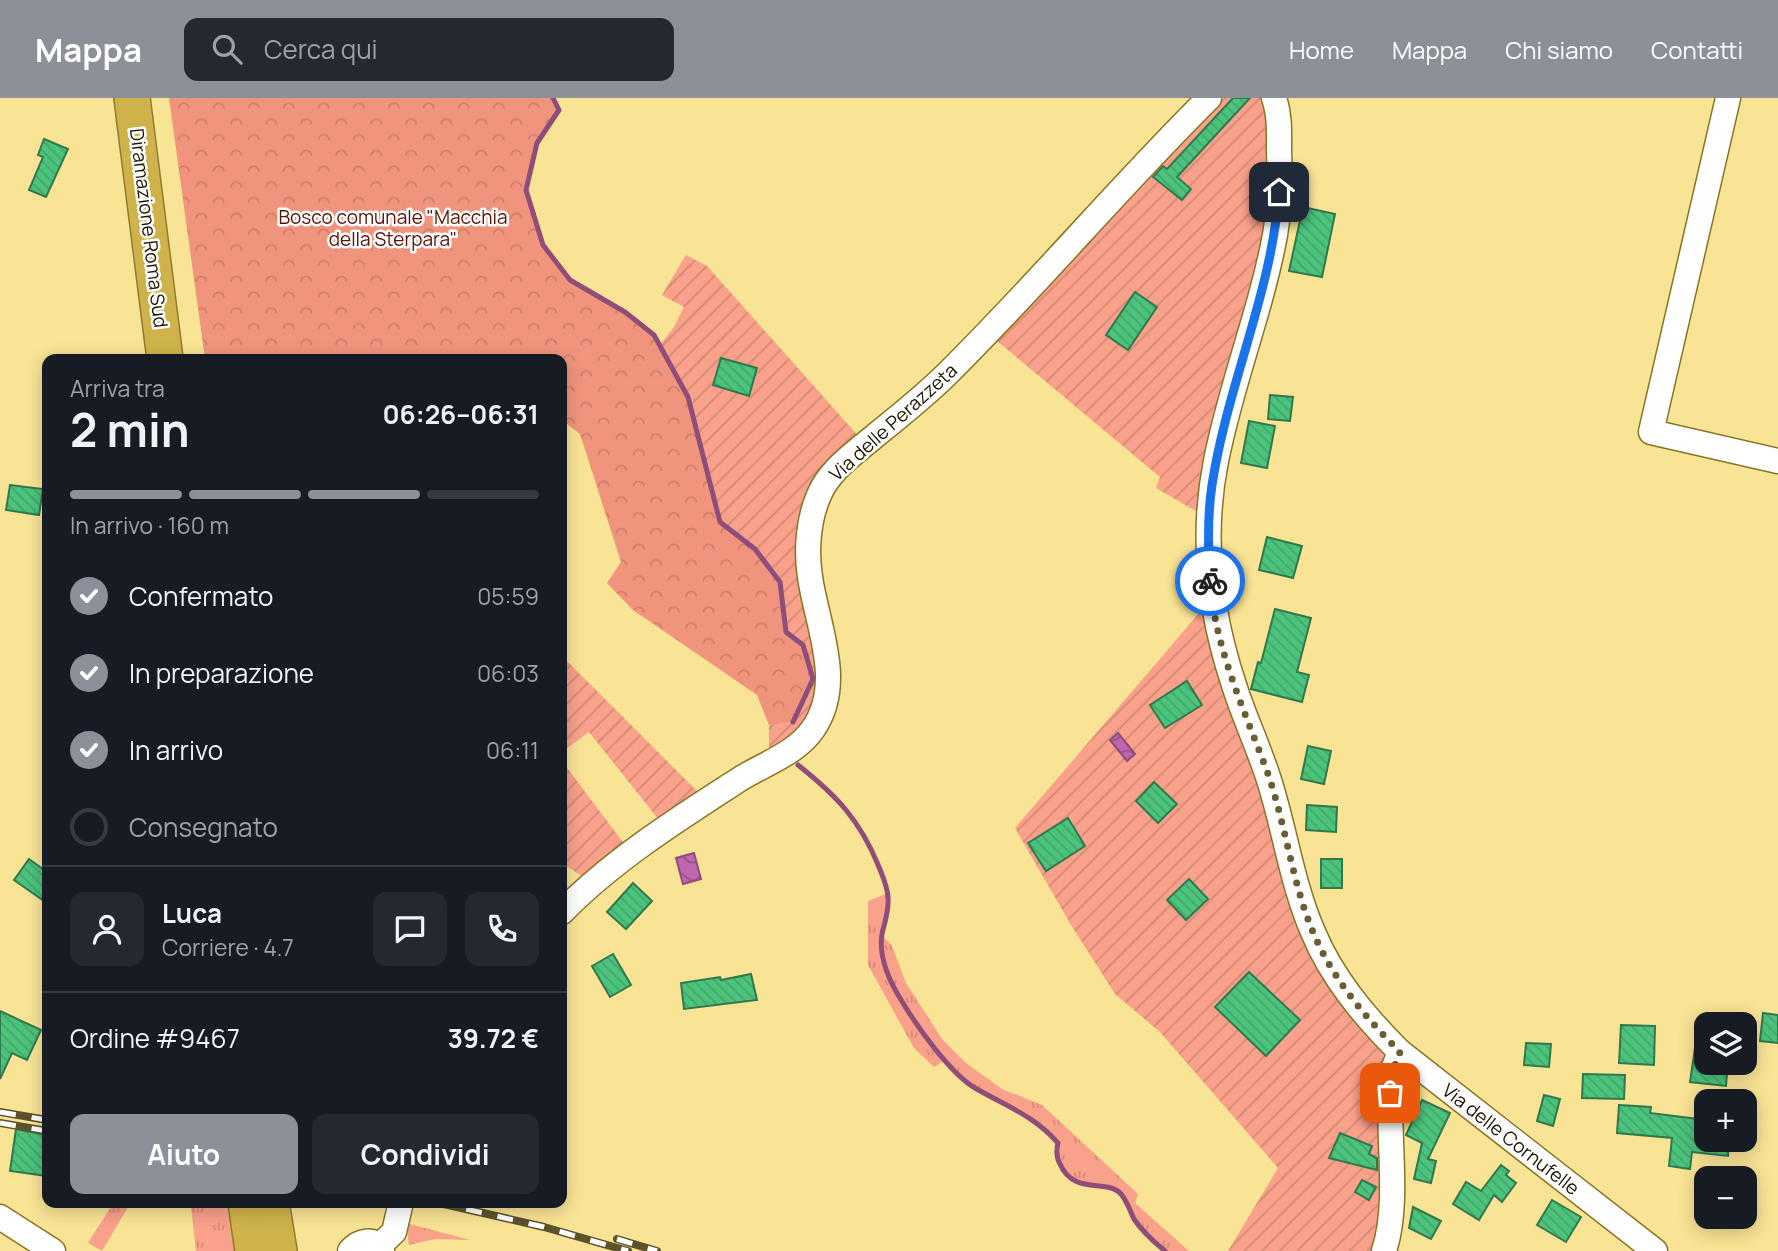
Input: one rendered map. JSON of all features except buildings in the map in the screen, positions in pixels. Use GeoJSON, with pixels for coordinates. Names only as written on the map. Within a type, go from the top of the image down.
{"type":"FeatureCollection","features":[{"type":"Feature","properties":{"kind":"highway","name":"Diramazione Roma Sud"},"geometry":{"type":"LineString","coordinates":[[110,98],[140,354]]}},
{"type":"Feature","properties":{"kind":"highway","name":"Diramazione Roma Sud"},"geometry":{"type":"LineString","coordinates":[[132,98],[164,354]]}},
{"type":"Feature","properties":{"kind":"highway"},"geometry":{"type":"LineString","coordinates":[[247,1208],[253,1251]]}},
{"type":"Feature","properties":{"kind":"highway"},"geometry":{"type":"LineString","coordinates":[[272,1208],[279,1251]]}},
{"type":"Feature","properties":{"kind":"street","name":"Via delle Cornufelle"},"geometry":{"type":"LineString","coordinates":[[1274,98],[1278,111],[1279,146],[1277,221],[1270,259],[1226,416],[1212,486],[1208,540],[1211,588],[1228,667],[1269,777],[1313,932],[1329,964],[1350,996],[1400,1052],[1656,1251]]}},
{"type":"Feature","properties":{"kind":"street"},"geometry":{"type":"LineString","coordinates":[[1728,98],[1651,432],[1778,461]]}},
{"type":"Feature","properties":{"kind":"street","name":"Via delle Perazzeta"},"geometry":{"type":"LineString","coordinates":[[567,907],[627,856],[741,779],[792,749],[810,734],[823,707],[828,666],[810,576],[809,540],[817,501],[829,478],[948,373],[1207,100]]}},
{"type":"Feature","properties":{"kind":"street"},"geometry":{"type":"LineString","coordinates":[[1384,1251],[1390,1214],[1391,1079],[1400,1052]]}},
{"type":"Feature","properties":{"kind":"street"},"geometry":{"type":"LineString","coordinates":[[350,1251],[357,1243],[365,1242],[373,1242],[381,1248],[394,1232],[400,1209]]}},
{"type":"Feature","properties":{"kind":"street"},"geometry":{"type":"LineString","coordinates":[[0,1217],[53,1251]]}},
{"type":"Feature","properties":{"kind":"green space","name":"Bosco comunale \"Macchia della Sterpara\""},"geometry":{"type":"Polygon","coordinates":[[[169,98],[553,98],[559,110],[537,143],[526,190],[543,245],[570,280],[625,312],[654,335],[688,397],[720,522],[755,549],[780,582],[786,632],[803,645],[813,679],[793,722],[769,725],[757,695],[633,610],[607,583],[621,562],[580,434],[567,424],[567,354],[204,354],[169,98]]]}},
{"type":"Feature","properties":{"kind":"green space"},"geometry":{"type":"Polygon","coordinates":[[[1224,98],[1264,98],[1276,184],[1201,514],[1156,488],[1160,477],[996,340],[1224,98]]]}},
{"type":"Feature","properties":{"kind":"green space"},"geometry":{"type":"Polygon","coordinates":[[[686,255],[707,266],[861,439],[817,474],[819,633],[816,711],[769,757],[769,725],[793,722],[813,679],[803,645],[786,632],[779,582],[755,549],[720,522],[688,397],[660,345],[674,327],[684,307],[662,295],[686,255]]]}},
{"type":"Feature","properties":{"kind":"green space"},"geometry":{"type":"Polygon","coordinates":[[[1207,604],[1249,736],[1291,897],[1386,1059],[1380,1251],[1228,1251],[1278,1168],[1160,1032],[1115,994],[1015,828],[1207,604]]]}},
{"type":"Feature","properties":{"kind":"green space"},"geometry":{"type":"Polygon","coordinates":[[[567,661],[704,798],[663,825],[589,732],[567,748],[567,661]]]}},
{"type":"Feature","properties":{"kind":"green space"},"geometry":{"type":"Polygon","coordinates":[[[567,768],[628,849],[586,879],[567,866],[567,768]]]}},
{"type":"Feature","properties":{"kind":"green space"},"geometry":{"type":"Polygon","coordinates":[[[888,893],[888,915],[882,935],[892,946],[906,983],[942,1039],[966,1063],[1002,1089],[1042,1105],[1138,1194],[1135,1203],[1189,1251],[1167,1251],[1157,1245],[1130,1212],[1122,1195],[1114,1189],[1084,1184],[1069,1177],[1059,1162],[1058,1143],[1043,1125],[974,1087],[945,1060],[934,1067],[914,1048],[868,965],[868,901],[888,893]]]}},
{"type":"Feature","properties":{"kind":"green space"},"geometry":{"type":"Polygon","coordinates":[[[110,1208],[127,1208],[102,1251],[88,1243],[110,1208]]]}},
{"type":"Feature","properties":{"kind":"green space"},"geometry":{"type":"Polygon","coordinates":[[[191,1208],[231,1208],[235,1251],[196,1251],[191,1208]]]}},
{"type":"Feature","properties":{"kind":"green space"},"geometry":{"type":"Polygon","coordinates":[[[406,1223],[470,1240],[435,1239],[409,1245],[406,1223]]]}},
{"type":"Feature","properties":{"kind":"water"},"geometry":{"type":"Polygon","coordinates":[[[1118,733],[1135,754],[1127,761],[1110,740],[1118,733]]]}},
{"type":"Feature","properties":{"kind":"water"},"geometry":{"type":"Polygon","coordinates":[[[694,853],[701,879],[683,884],[676,858],[694,853]]]}},
{"type":"Feature","properties":{"kind":"waterway"},"geometry":{"type":"LineString","coordinates":[[553,98],[559,110],[537,143],[526,190],[543,245],[570,280],[625,312],[654,335],[688,397],[720,522],[755,549],[780,582],[786,632],[803,645],[813,679],[793,722]]}},
{"type":"Feature","properties":{"kind":"waterway"},"geometry":{"type":"LineString","coordinates":[[798,765],[846,810],[872,850],[888,894],[881,943],[883,962],[894,987],[926,1037],[966,1081],[1049,1133],[1058,1143],[1060,1164],[1073,1180],[1115,1189],[1121,1194],[1137,1223],[1165,1251]]}},
{"type":"Feature","properties":{"kind":"railway"},"geometry":{"type":"LineString","coordinates":[[0,1112],[42,1119]]}},
{"type":"Feature","properties":{"kind":"railway"},"geometry":{"type":"LineString","coordinates":[[0,1123],[42,1130]]}},
{"type":"Feature","properties":{"kind":"railway"},"geometry":{"type":"LineString","coordinates":[[461,1208],[544,1227],[628,1251]]}},
{"type":"Feature","properties":{"kind":"railway"},"geometry":{"type":"LineString","coordinates":[[617,1239],[657,1251]]}},
{"type":"Feature","properties":{"kind":"way so far"},"geometry":{"type":"LineString","coordinates":[[1210,581],[1215,616],[1228,667],[1269,777],[1313,932],[1329,964],[1350,996],[1400,1052],[1392,1073],[1390,1093]]}},
{"type":"Feature","properties":{"kind":"route"},"geometry":{"type":"LineString","coordinates":[[1210,581],[1208,550],[1212,486],[1228,407],[1272,249],[1279,192]]}}]}
